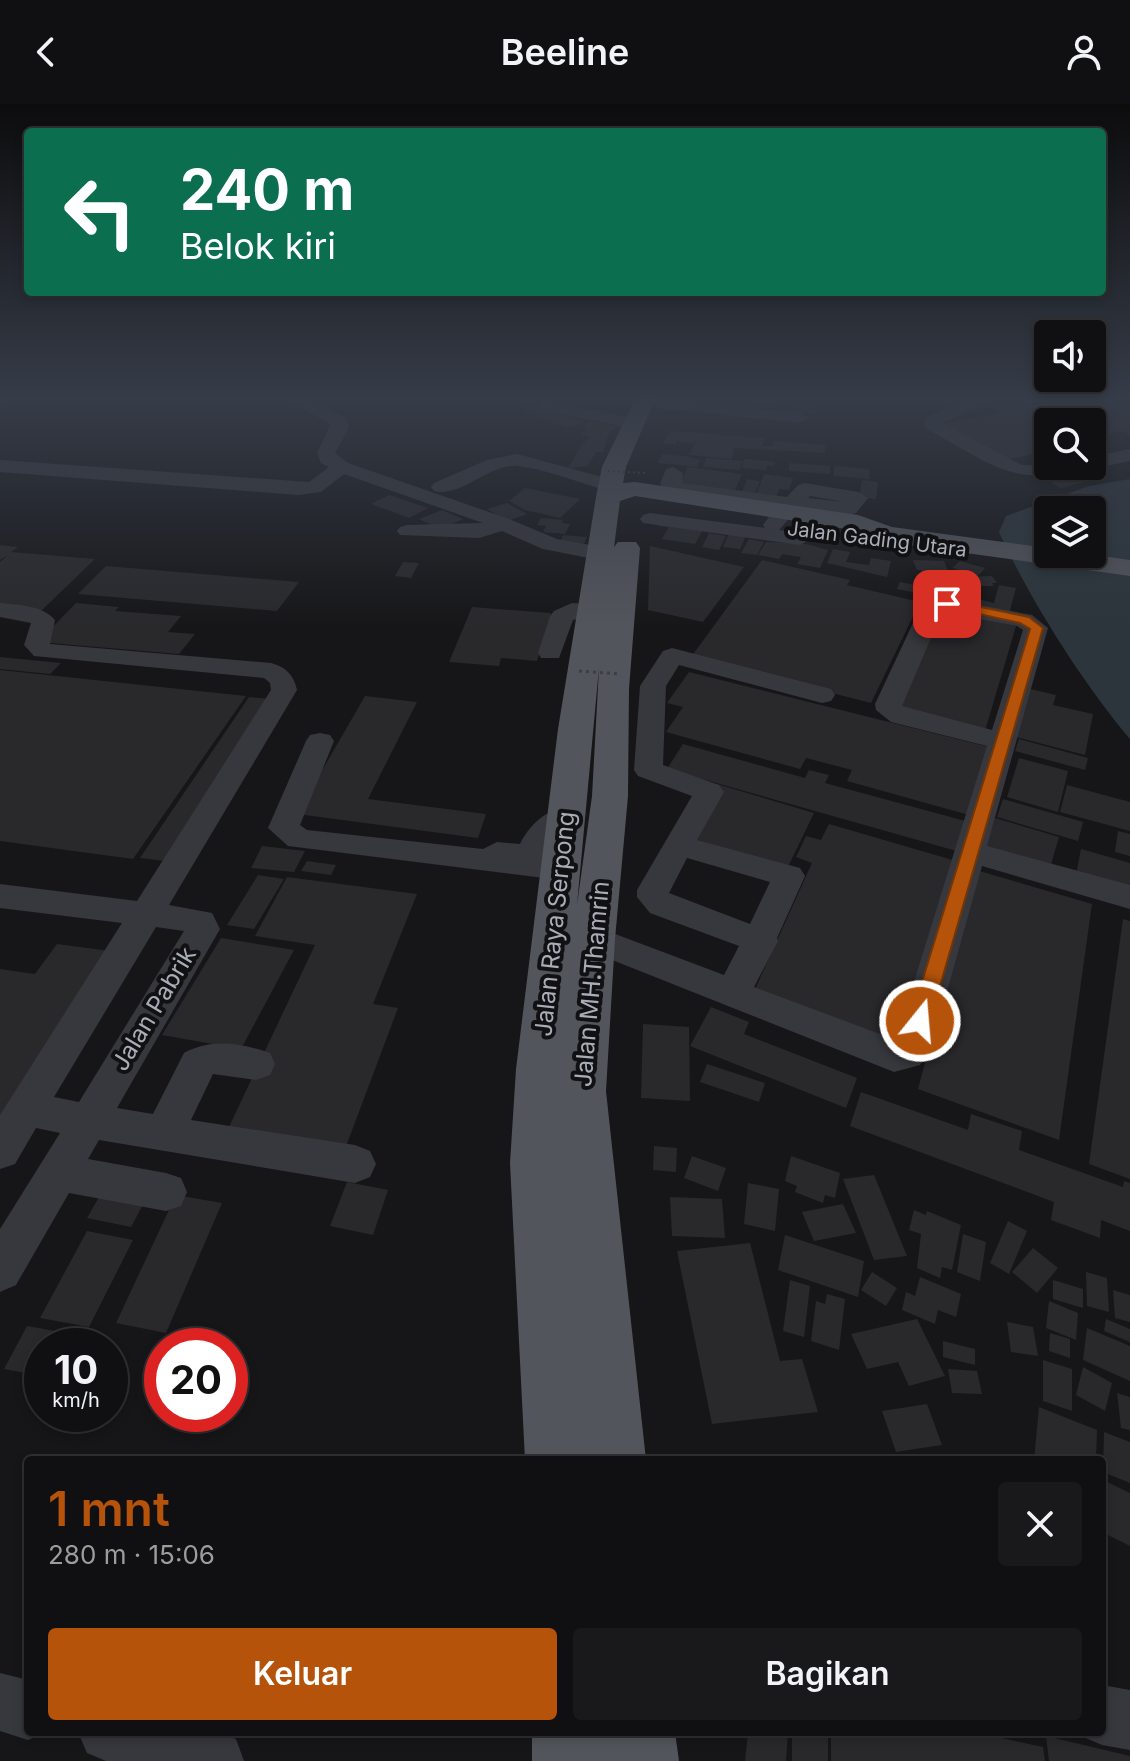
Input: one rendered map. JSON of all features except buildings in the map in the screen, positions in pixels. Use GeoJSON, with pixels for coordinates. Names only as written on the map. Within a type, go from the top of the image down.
{"type":"FeatureCollection","features":[{"type":"Feature","properties":{"kind":"main road","name":"Jalan Raya Serpong"},"geometry":{"type":"LineString","coordinates":[[616,474],[627,496]]}},
{"type":"Feature","properties":{"kind":"main road","name":"Jalan Raya Serpong"},"geometry":{"type":"LineString","coordinates":[[557,1456],[536,1163],[540,1069],[575,729],[592,610],[634,474]]}},
{"type":"Feature","properties":{"kind":"main road","name":"Jalan Gading Utara"},"geometry":{"type":"LineString","coordinates":[[627,496],[665,511],[785,510],[914,540],[1130,570]]}},
{"type":"Feature","properties":{"kind":"main road","name":"Jalan MH.Thamrin"},"geometry":{"type":"LineString","coordinates":[[614,1456],[582,1091],[594,939],[610,796],[613,689],[622,609],[627,496]]}},
{"type":"Feature","properties":{"kind":"main road"},"geometry":{"type":"LineString","coordinates":[[569,1736],[570,1761]]}},
{"type":"Feature","properties":{"kind":"main road"},"geometry":{"type":"LineString","coordinates":[[638,1736],[641,1761]]}},
{"type":"Feature","properties":{"kind":"street"},"geometry":{"type":"LineString","coordinates":[[108,474],[298,489],[314,488],[332,474]]}},
{"type":"Feature","properties":{"kind":"street"},"geometry":{"type":"LineString","coordinates":[[362,474],[502,523],[551,544],[627,496]]}},
{"type":"Feature","properties":{"kind":"street"},"geometry":{"type":"LineString","coordinates":[[441,487],[470,474]]}},
{"type":"Feature","properties":{"kind":"street"},"geometry":{"type":"LineString","coordinates":[[561,474],[627,496],[800,539]]}},
{"type":"Feature","properties":{"kind":"street"},"geometry":{"type":"LineString","coordinates":[[673,474],[670,484],[677,488],[785,510]]}},
{"type":"Feature","properties":{"kind":"street"},"geometry":{"type":"LineString","coordinates":[[407,531],[479,532],[502,523]]}},
{"type":"Feature","properties":{"kind":"street"},"geometry":{"type":"LineString","coordinates":[[594,939],[894,1056],[907,1054],[912,1049],[1036,628],[1024,620],[937,604],[933,606],[888,704],[889,710],[901,716],[1001,741]]}},
{"type":"Feature","properties":{"kind":"street"},"geometry":{"type":"LineString","coordinates":[[0,610],[31,614],[43,620],[42,633],[36,645],[43,651],[271,671],[282,680],[284,690],[0,1151]]}},
{"type":"Feature","properties":{"kind":"street"},"geometry":{"type":"LineString","coordinates":[[550,653],[562,616],[572,610],[592,610]]}},
{"type":"Feature","properties":{"kind":"street"},"geometry":{"type":"LineString","coordinates":[[761,941],[657,901],[653,890],[709,792],[648,770],[653,686],[672,656],[822,695]]}},
{"type":"Feature","properties":{"kind":"street"},"geometry":{"type":"LineString","coordinates":[[320,741],[283,828],[299,839],[527,856],[533,851],[534,842],[542,830],[567,817]]}},
{"type":"Feature","properties":{"kind":"street"},"geometry":{"type":"LineString","coordinates":[[679,845],[789,876],[761,941],[733,994]]}},
{"type":"Feature","properties":{"kind":"street"},"geometry":{"type":"LineString","coordinates":[[971,852],[1130,897]]}},
{"type":"Feature","properties":{"kind":"street"},"geometry":{"type":"LineString","coordinates":[[468,854],[560,869]]}},
{"type":"Feature","properties":{"kind":"street","name":"Jalan Pabrik"},"geometry":{"type":"LineString","coordinates":[[0,896],[200,922],[203,929],[0,1270]]}},
{"type":"Feature","properties":{"kind":"street"},"geometry":{"type":"LineString","coordinates":[[164,1134],[198,1064],[203,1060],[216,1058],[256,1064]]}},
{"type":"Feature","properties":{"kind":"street"},"geometry":{"type":"LineString","coordinates":[[28,1109],[355,1164]]}},
{"type":"Feature","properties":{"kind":"street"},"geometry":{"type":"LineString","coordinates":[[57,1172],[166,1192]]}},
{"type":"Feature","properties":{"kind":"street"},"geometry":{"type":"LineString","coordinates":[[0,1702],[24,1709]]}},
{"type":"Feature","properties":{"kind":"street"},"geometry":{"type":"LineString","coordinates":[[1106,1716],[1130,1720]]}},
{"type":"Feature","properties":{"kind":"street"},"geometry":{"type":"LineString","coordinates":[[123,1736],[214,1761]]}},
{"type":"Feature","properties":{"kind":"path"},"geometry":{"type":"LineString","coordinates":[[579,671],[621,674]]}},
{"type":"Feature","properties":{"kind":"shaded area"},"geometry":{"type":"Polygon","coordinates":[[[1130,479],[1130,739],[1058,640],[999,532],[1006,516],[1034,506],[1034,568],[1106,568],[1106,496],[1061,496],[1089,486],[1130,479]]]}},
{"type":"Feature","properties":{"kind":"route"},"geometry":{"type":"LineString","coordinates":[[920,1021],[1036,628],[1024,620],[947,604]]}}]}
